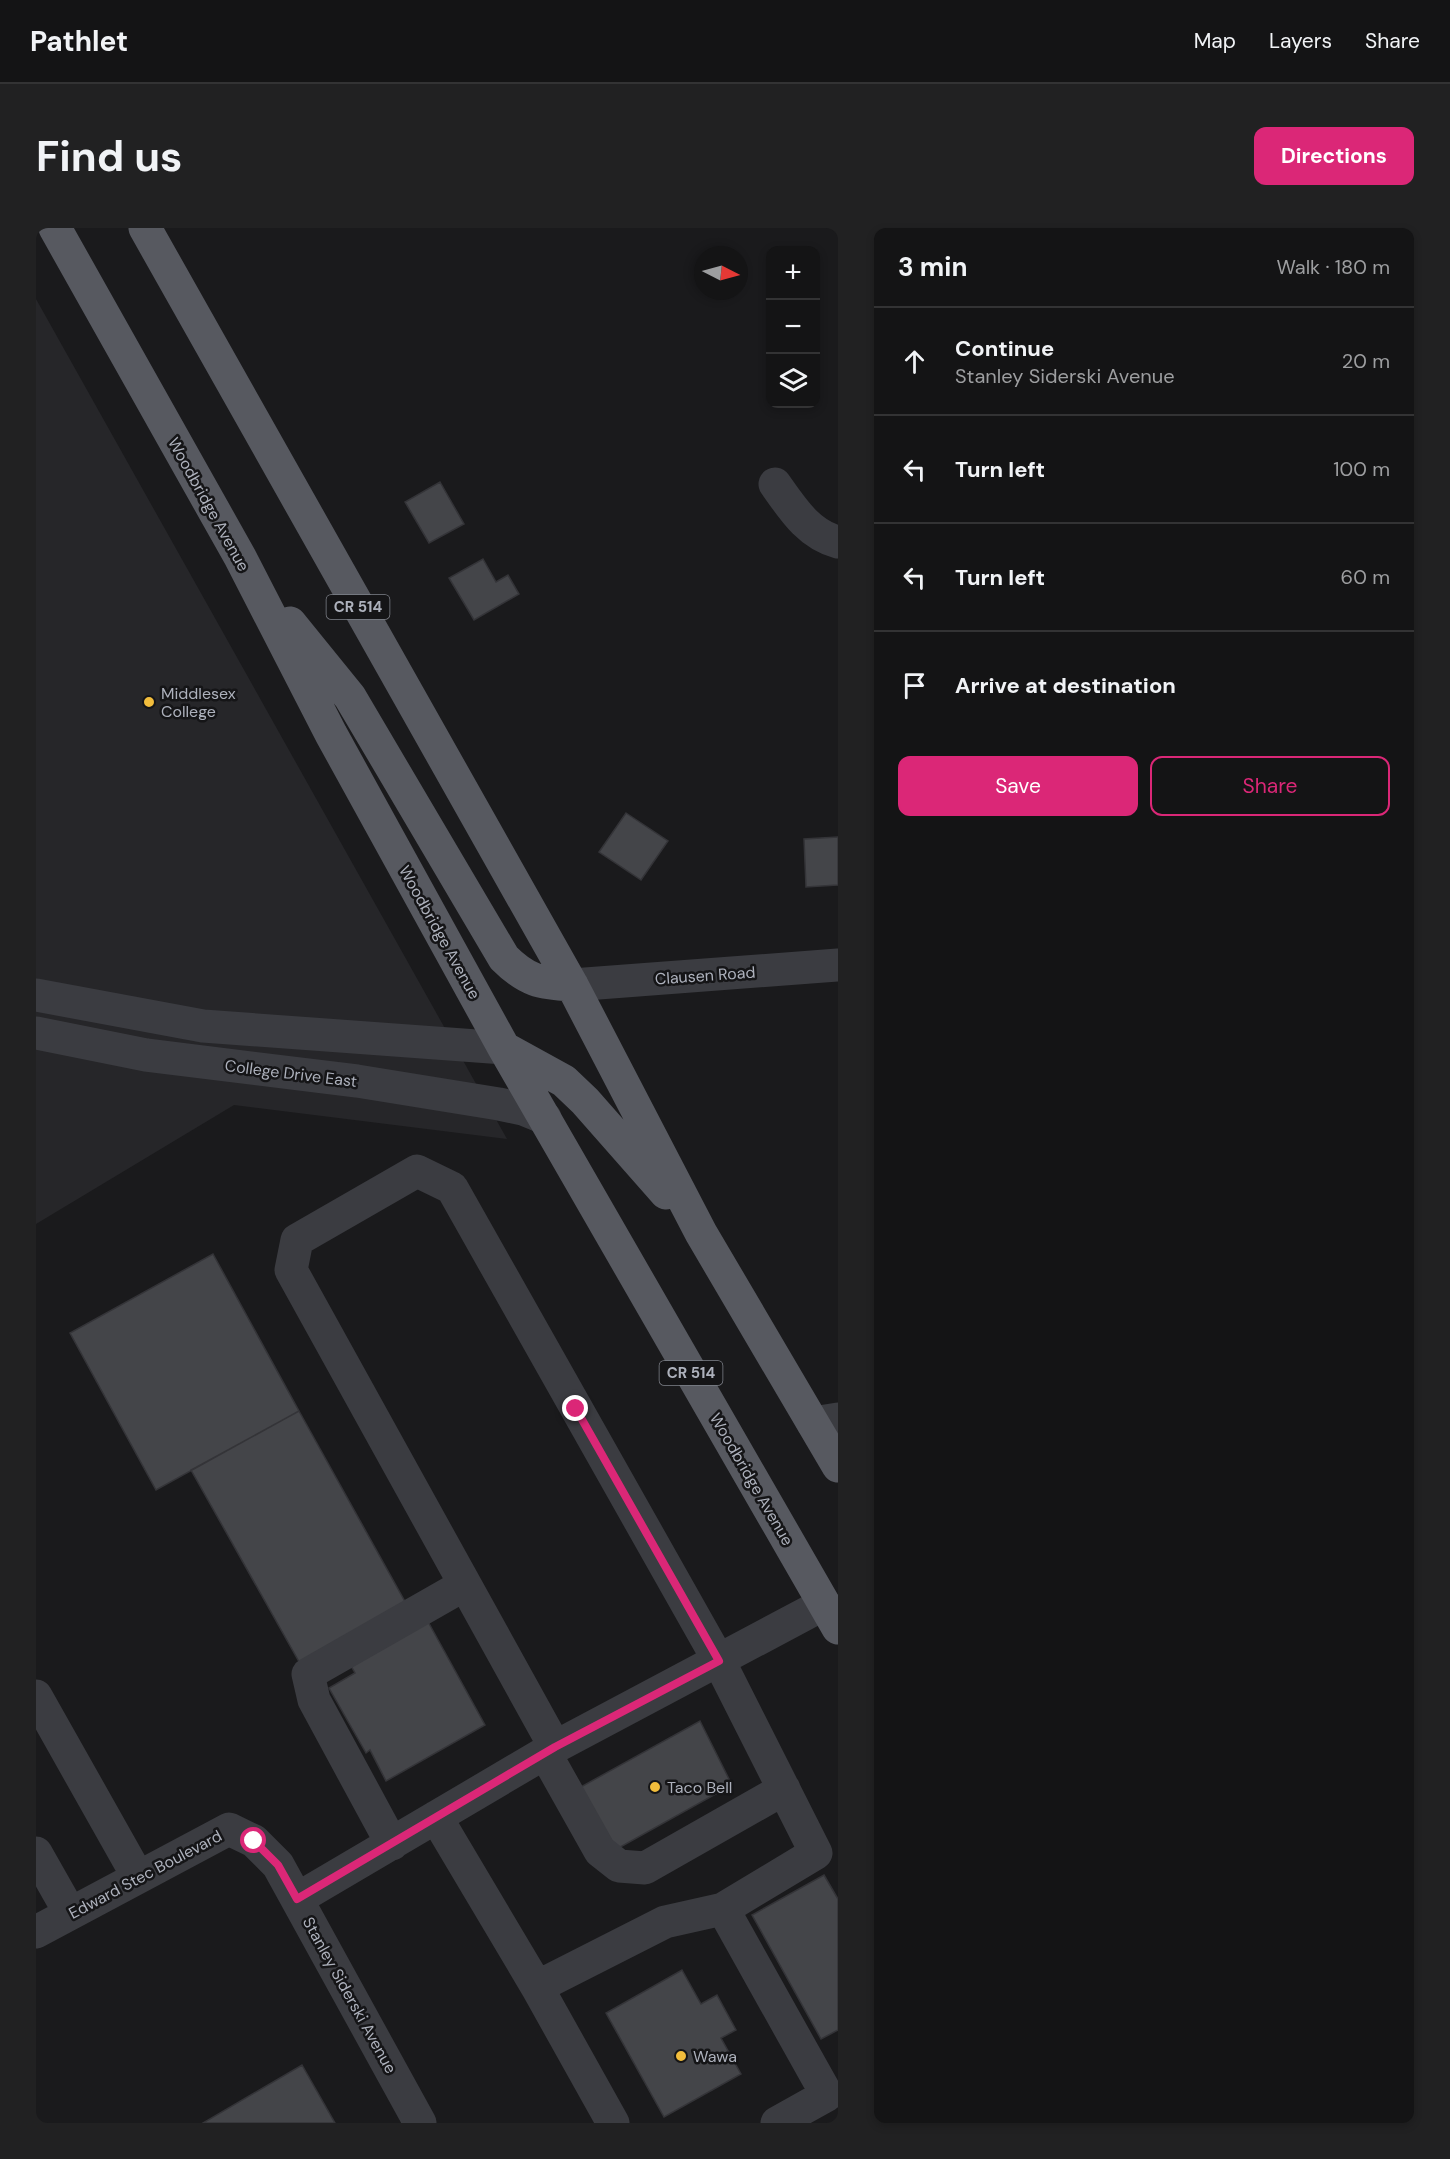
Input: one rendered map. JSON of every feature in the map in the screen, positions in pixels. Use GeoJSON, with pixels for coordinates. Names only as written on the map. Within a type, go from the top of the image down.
{"type":"FeatureCollection","features":[{"type":"Feature","properties":{"kind":"main road","name":"Woodbridge Avenue"},"geometry":{"type":"LineString","coordinates":[[55,228],[240,557],[331,734],[504,1048],[831,1616]]}},
{"type":"Feature","properties":{"kind":"main road","name":"CR 514"},"geometry":{"type":"LineString","coordinates":[[150,230],[572,985],[701,1233],[826,1421],[838,1466]]}},
{"type":"Feature","properties":{"kind":"main road"},"geometry":{"type":"LineString","coordinates":[[240,557],[350,697],[504,958],[517,971],[530,979],[545,984],[572,985]]}},
{"type":"Feature","properties":{"kind":"main road"},"geometry":{"type":"LineString","coordinates":[[504,1048],[564,1081],[585,1101],[701,1233]]}},
{"type":"Feature","properties":{"kind":"street"},"geometry":{"type":"LineString","coordinates":[[775,484],[801,521],[828,540],[838,542]]}},
{"type":"Feature","properties":{"kind":"street","name":"Clausen Road"},"geometry":{"type":"LineString","coordinates":[[572,985],[838,965]]}},
{"type":"Feature","properties":{"kind":"street"},"geometry":{"type":"LineString","coordinates":[[36,995],[203,1026],[504,1048]]}},
{"type":"Feature","properties":{"kind":"street","name":"College Drive East"},"geometry":{"type":"LineString","coordinates":[[36,1033],[146,1055],[357,1081],[499,1104],[523,1109],[545,1118]]}},
{"type":"Feature","properties":{"kind":"street"},"geometry":{"type":"LineString","coordinates":[[537,1987],[664,1922],[723,1909],[827,1859],[784,1789],[719,1661],[452,1188],[417,1171],[297,1240],[291,1270],[464,1585],[600,1851],[619,1866],[645,1868],[784,1789]]}},
{"type":"Feature","properties":{"kind":"street"},"geometry":{"type":"LineString","coordinates":[[392,1844],[314,1701],[308,1674],[464,1585]]}},
{"type":"Feature","properties":{"kind":"street"},"geometry":{"type":"LineString","coordinates":[[297,1899],[550,1750],[719,1661],[831,1616]]}},
{"type":"Feature","properties":{"kind":"street"},"geometry":{"type":"LineString","coordinates":[[36,1696],[138,1877]]}},
{"type":"Feature","properties":{"kind":"street"},"geometry":{"type":"LineString","coordinates":[[436,1817],[537,1987],[613,2123]]}},
{"type":"Feature","properties":{"kind":"street","name":"Edward Stec Boulevard"},"geometry":{"type":"LineString","coordinates":[[36,1932],[229,1829],[254,1841]]}},
{"type":"Feature","properties":{"kind":"street","name":"Stanley Siderski Avenue"},"geometry":{"type":"LineString","coordinates":[[254,1841],[278,1865],[420,2123]]}},
{"type":"Feature","properties":{"kind":"street"},"geometry":{"type":"LineString","coordinates":[[36,1853],[70,1913]]}},
{"type":"Feature","properties":{"kind":"street"},"geometry":{"type":"LineString","coordinates":[[723,1909],[833,2092],[777,2123]]}},
{"type":"Feature","properties":{"kind":"shaded area","name":"Middlesex College"},"geometry":{"type":"Polygon","coordinates":[[[36,299],[507,1139],[234,1105],[36,1224],[36,299]]]}},
{"type":"Feature","properties":{"kind":"building"},"geometry":{"type":"Polygon","coordinates":[[[440,482],[464,524],[429,543],[405,502],[440,482]]]}},
{"type":"Feature","properties":{"kind":"building"},"geometry":{"type":"Polygon","coordinates":[[[483,559],[496,582],[508,575],[519,594],[474,620],[449,578],[483,559]]]}},
{"type":"Feature","properties":{"kind":"building"},"geometry":{"type":"Polygon","coordinates":[[[626,813],[668,841],[641,880],[599,852],[626,813]]]}},
{"type":"Feature","properties":{"kind":"building"},"geometry":{"type":"Polygon","coordinates":[[[838,837],[838,885],[806,887],[804,839],[838,837]]]}},
{"type":"Feature","properties":{"kind":"building"},"geometry":{"type":"Polygon","coordinates":[[[213,1254],[299,1411],[156,1490],[70,1333],[213,1254]]]}},
{"type":"Feature","properties":{"kind":"building"},"geometry":{"type":"Polygon","coordinates":[[[299,1411],[408,1607],[302,1667],[191,1470],[299,1411]]]}},
{"type":"Feature","properties":{"kind":"building"},"geometry":{"type":"Polygon","coordinates":[[[426,1618],[485,1725],[386,1781],[370,1750],[366,1753],[329,1688],[355,1673],[350,1664],[426,1618]]]}},
{"type":"Feature","properties":{"kind":"building","name":"Taco Bell"},"geometry":{"type":"Polygon","coordinates":[[[700,1721],[732,1785],[615,1850],[579,1788],[700,1721]]]}},
{"type":"Feature","properties":{"kind":"building"},"geometry":{"type":"Polygon","coordinates":[[[824,1875],[838,1899],[838,2030],[821,2039],[752,1915],[824,1875]]]}},
{"type":"Feature","properties":{"kind":"building","name":"Wawa"},"geometry":{"type":"Polygon","coordinates":[[[682,1970],[701,2004],[717,1995],[736,2030],[721,2038],[741,2074],[664,2117],[606,2013],[682,1970]]]}},
{"type":"Feature","properties":{"kind":"building"},"geometry":{"type":"Polygon","coordinates":[[[302,2065],[335,2123],[203,2123],[302,2065]]]}},
{"type":"Feature","properties":{"kind":"place","name":"Middlesex College"},"geometry":{"type":"Point","coordinates":[149,702]}},
{"type":"Feature","properties":{"kind":"place","name":"Taco Bell"},"geometry":{"type":"Point","coordinates":[655,1787]}},
{"type":"Feature","properties":{"kind":"place","name":"Wawa"},"geometry":{"type":"Point","coordinates":[681,2056]}},
{"type":"Feature","properties":{"kind":"route"},"geometry":{"type":"LineString","coordinates":[[254,1841],[278,1865],[297,1899],[555,1747],[719,1661],[576,1409]]}}]}
